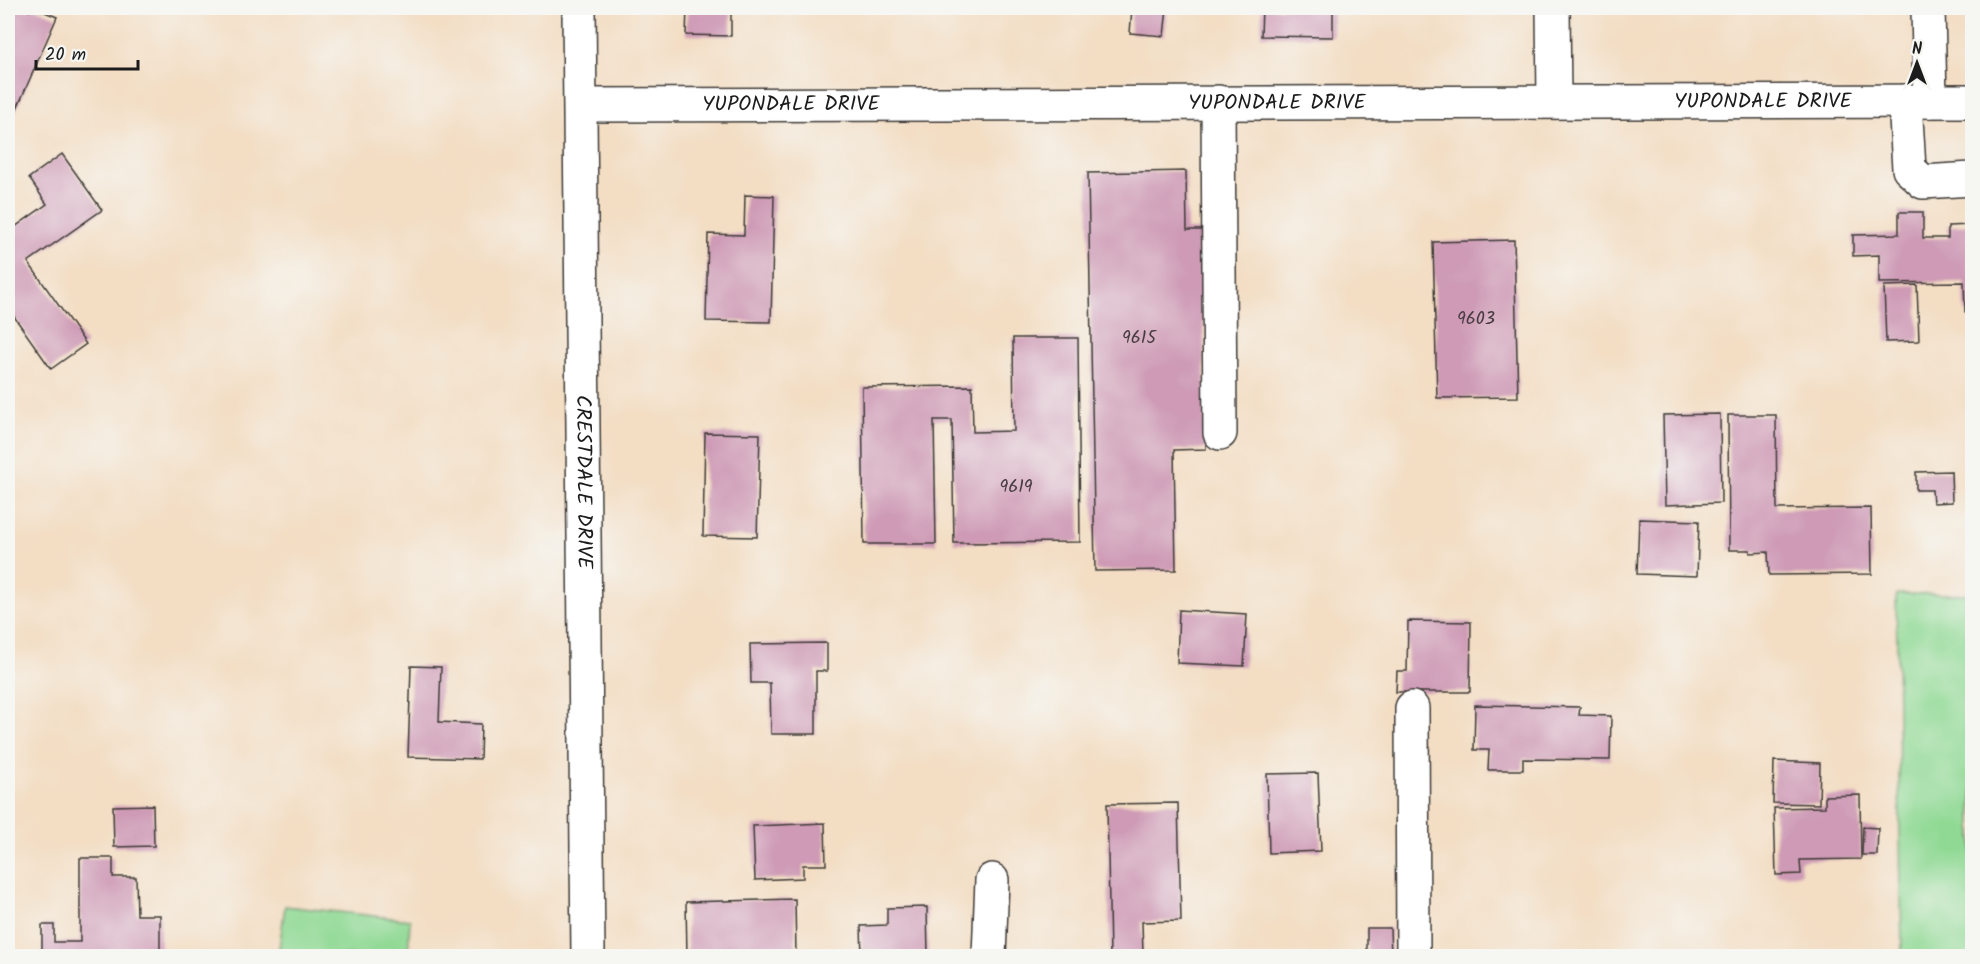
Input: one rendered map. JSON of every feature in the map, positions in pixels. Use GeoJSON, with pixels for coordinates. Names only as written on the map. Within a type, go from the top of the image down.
{"type":"FeatureCollection","features":[{"type":"Feature","properties":{"kind":"street","name":"CRESTDALE DRIVE"},"geometry":{"type":"LineString","coordinates":[[579,8],[588,957]]}},
{"type":"Feature","properties":{"kind":"street"},"geometry":{"type":"LineString","coordinates":[[1553,8],[1554,101]]}},
{"type":"Feature","properties":{"kind":"street"},"geometry":{"type":"LineString","coordinates":[[1928,8],[1909,169],[1923,182],[1972,179]]}},
{"type":"Feature","properties":{"kind":"street","name":"YUPONDALE DRIVE"},"geometry":{"type":"LineString","coordinates":[[581,105],[1972,101]]}},
{"type":"Feature","properties":{"kind":"street"},"geometry":{"type":"LineString","coordinates":[[1218,102],[1220,433]]}},
{"type":"Feature","properties":{"kind":"street"},"geometry":{"type":"LineString","coordinates":[[1413,708],[1413,957]]}},
{"type":"Feature","properties":{"kind":"street"},"geometry":{"type":"LineString","coordinates":[[988,957],[992,880]]}},
{"type":"Feature","properties":{"kind":"green space"},"geometry":{"type":"Polygon","coordinates":[[[1896,594],[1972,594],[1972,956],[1902,956],[1896,594]]]}},
{"type":"Feature","properties":{"kind":"green space"},"geometry":{"type":"Polygon","coordinates":[[[285,906],[410,920],[408,956],[278,956],[285,906]]]}},
{"type":"Feature","properties":{"kind":"building"},"geometry":{"type":"Polygon","coordinates":[[[8,8],[22,8],[29,11],[30,8],[35,8],[57,17],[8,129],[8,8]]]}},
{"type":"Feature","properties":{"kind":"building"},"geometry":{"type":"Polygon","coordinates":[[[687,8],[731,8],[731,36],[686,35],[687,8]]]}},
{"type":"Feature","properties":{"kind":"building"},"geometry":{"type":"Polygon","coordinates":[[[1132,8],[1167,8],[1164,36],[1130,33],[1132,8]]]}},
{"type":"Feature","properties":{"kind":"building"},"geometry":{"type":"Polygon","coordinates":[[[1262,8],[1333,8],[1333,37],[1261,36],[1262,8]]]}},
{"type":"Feature","properties":{"kind":"building"},"geometry":{"type":"Polygon","coordinates":[[[62,154],[102,210],[28,262],[86,344],[51,369],[8,308],[8,232],[47,204],[29,178],[62,154]]]}},
{"type":"Feature","properties":{"kind":"building"},"geometry":{"type":"Polygon","coordinates":[[[1186,171],[1187,230],[1202,230],[1206,449],[1174,450],[1176,570],[1095,571],[1088,173],[1186,171]]]}},
{"type":"Feature","properties":{"kind":"building"},"geometry":{"type":"Polygon","coordinates":[[[745,195],[774,196],[771,322],[706,321],[708,234],[744,235],[745,195]]]}},
{"type":"Feature","properties":{"kind":"building"},"geometry":{"type":"Polygon","coordinates":[[[1899,212],[1923,212],[1923,238],[1948,238],[1948,226],[1972,225],[1972,312],[1965,312],[1964,282],[1879,283],[1879,255],[1853,256],[1853,235],[1899,234],[1899,212]]]}},
{"type":"Feature","properties":{"kind":"building"},"geometry":{"type":"Polygon","coordinates":[[[1514,240],[1518,397],[1437,398],[1433,242],[1514,240]]]}},
{"type":"Feature","properties":{"kind":"building"},"geometry":{"type":"Polygon","coordinates":[[[1917,285],[1919,341],[1886,342],[1884,286],[1917,285]]]}},
{"type":"Feature","properties":{"kind":"building"},"geometry":{"type":"Polygon","coordinates":[[[1013,338],[1078,338],[1080,542],[954,543],[952,420],[934,420],[936,544],[864,544],[862,387],[972,386],[973,432],[1014,431],[1013,338]]]}},
{"type":"Feature","properties":{"kind":"building"},"geometry":{"type":"Polygon","coordinates":[[[1720,414],[1721,503],[1665,505],[1663,415],[1720,414]]]}},
{"type":"Feature","properties":{"kind":"building"},"geometry":{"type":"Polygon","coordinates":[[[1728,415],[1776,415],[1777,509],[1871,508],[1872,574],[1769,575],[1768,552],[1750,553],[1750,550],[1729,550],[1728,415]]]}},
{"type":"Feature","properties":{"kind":"building"},"geometry":{"type":"Polygon","coordinates":[[[705,433],[760,434],[757,537],[703,536],[705,433]]]}},
{"type":"Feature","properties":{"kind":"building"},"geometry":{"type":"Polygon","coordinates":[[[1951,471],[1952,502],[1933,503],[1932,490],[1916,490],[1916,472],[1951,471]]]}},
{"type":"Feature","properties":{"kind":"building"},"geometry":{"type":"Polygon","coordinates":[[[1639,519],[1699,521],[1697,576],[1637,574],[1639,519]]]}},
{"type":"Feature","properties":{"kind":"building"},"geometry":{"type":"Polygon","coordinates":[[[1179,610],[1247,614],[1244,666],[1177,663],[1179,610]]]}},
{"type":"Feature","properties":{"kind":"building"},"geometry":{"type":"Polygon","coordinates":[[[1408,621],[1471,622],[1470,692],[1396,692],[1397,671],[1407,671],[1408,621]]]}},
{"type":"Feature","properties":{"kind":"building"},"geometry":{"type":"Polygon","coordinates":[[[827,643],[827,671],[816,671],[816,734],[771,734],[770,683],[751,683],[750,644],[827,643]]]}},
{"type":"Feature","properties":{"kind":"building"},"geometry":{"type":"Polygon","coordinates":[[[411,666],[441,667],[439,722],[481,724],[480,759],[408,757],[411,666]]]}},
{"type":"Feature","properties":{"kind":"building"},"geometry":{"type":"Polygon","coordinates":[[[1475,705],[1580,707],[1579,715],[1611,716],[1610,760],[1523,759],[1523,770],[1488,770],[1489,750],[1474,750],[1475,705]]]}},
{"type":"Feature","properties":{"kind":"building"},"geometry":{"type":"Polygon","coordinates":[[[1774,761],[1820,763],[1819,804],[1773,803],[1774,761]]]}},
{"type":"Feature","properties":{"kind":"building"},"geometry":{"type":"Polygon","coordinates":[[[1318,773],[1321,851],[1269,853],[1267,774],[1318,773]]]}},
{"type":"Feature","properties":{"kind":"building"},"geometry":{"type":"Polygon","coordinates":[[[1860,795],[1861,859],[1800,860],[1801,874],[1776,875],[1774,808],[1825,807],[1825,796],[1860,795]]]}},
{"type":"Feature","properties":{"kind":"building"},"geometry":{"type":"Polygon","coordinates":[[[1178,803],[1181,921],[1142,922],[1143,954],[1110,955],[1107,804],[1178,803]]]}},
{"type":"Feature","properties":{"kind":"building"},"geometry":{"type":"Polygon","coordinates":[[[153,805],[154,846],[114,847],[113,806],[153,805]]]}},
{"type":"Feature","properties":{"kind":"building"},"geometry":{"type":"Polygon","coordinates":[[[825,823],[826,865],[803,865],[803,878],[755,880],[753,826],[825,823]]]}},
{"type":"Feature","properties":{"kind":"building"},"geometry":{"type":"Polygon","coordinates":[[[1863,827],[1878,828],[1877,855],[1862,855],[1863,827]]]}},
{"type":"Feature","properties":{"kind":"building"},"geometry":{"type":"Polygon","coordinates":[[[80,858],[113,858],[113,877],[136,877],[137,915],[160,915],[160,956],[42,956],[42,925],[54,925],[54,942],[80,942],[80,858]]]}},
{"type":"Feature","properties":{"kind":"building"},"geometry":{"type":"Polygon","coordinates":[[[795,899],[796,956],[687,956],[686,902],[795,899]]]}},
{"type":"Feature","properties":{"kind":"building"},"geometry":{"type":"Polygon","coordinates":[[[927,907],[928,956],[862,956],[861,926],[887,925],[887,908],[927,907]]]}},
{"type":"Feature","properties":{"kind":"building"},"geometry":{"type":"Polygon","coordinates":[[[1367,928],[1390,928],[1391,956],[1367,956],[1367,928]]]}}]}
